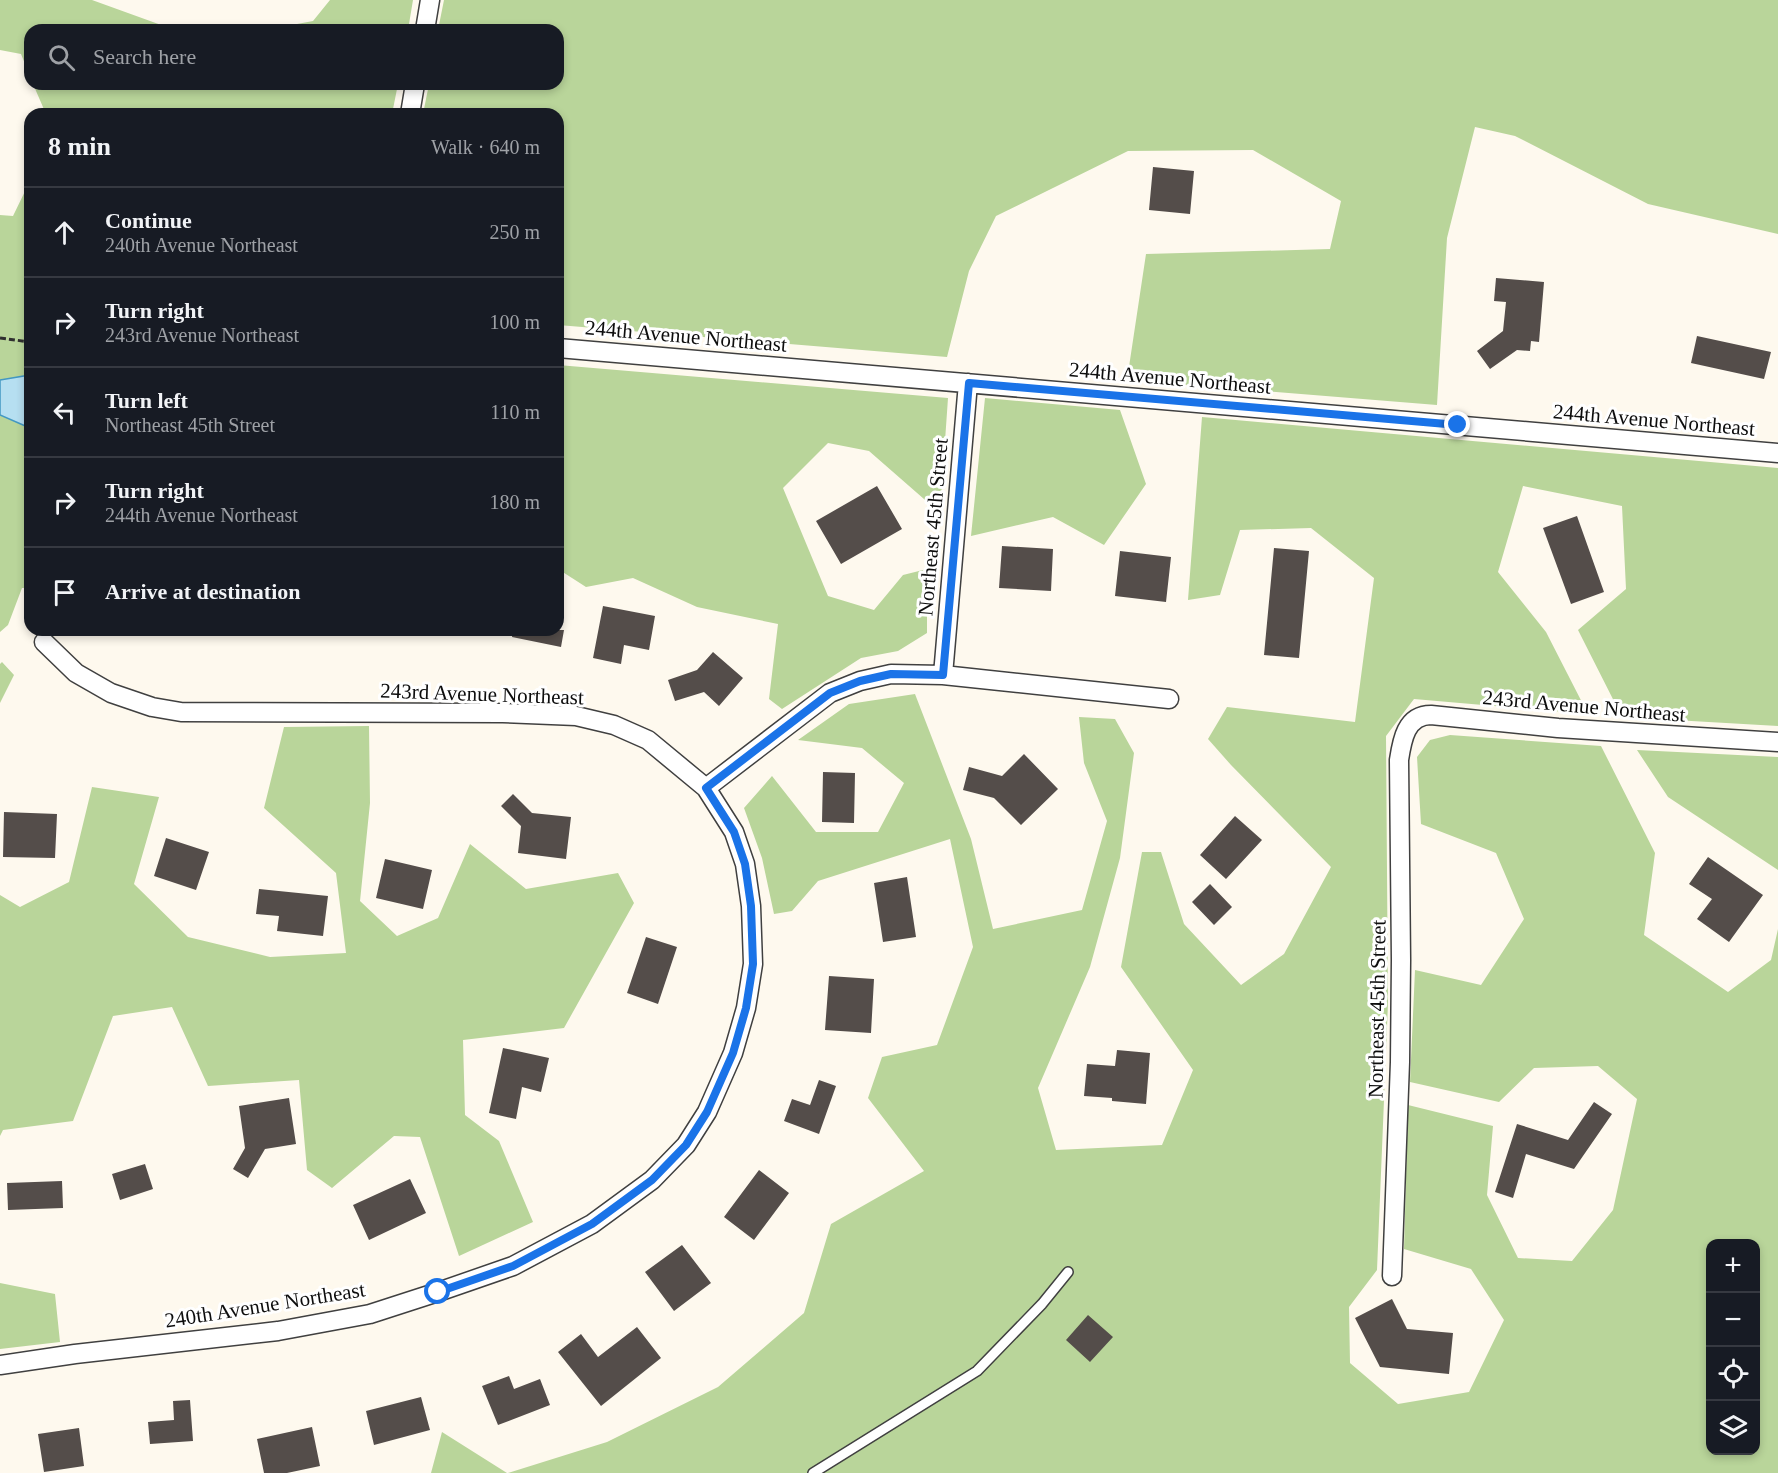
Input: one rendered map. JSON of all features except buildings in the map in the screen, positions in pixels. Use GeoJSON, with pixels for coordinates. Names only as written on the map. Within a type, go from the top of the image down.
{"type":"FeatureCollection","features":[{"type":"Feature","properties":{"kind":"street"},"geometry":{"type":"LineString","coordinates":[[426,24],[430,0]]}},
{"type":"Feature","properties":{"kind":"street"},"geometry":{"type":"LineString","coordinates":[[411,108],[414,90]]}},
{"type":"Feature","properties":{"kind":"street","name":"244th Avenue Northeast"},"geometry":{"type":"LineString","coordinates":[[564,349],[1778,453]]}},
{"type":"Feature","properties":{"kind":"street","name":"Northeast 45th Street"},"geometry":{"type":"LineString","coordinates":[[943,675],[969,383]]}},
{"type":"Feature","properties":{"kind":"street","name":"243rd Avenue Northeast"},"geometry":{"type":"LineString","coordinates":[[44,642],[75,673],[111,693],[152,707],[181,712],[503,713],[576,716],[614,725],[648,740],[706,788]]}},
{"type":"Feature","properties":{"kind":"street"},"geometry":{"type":"LineString","coordinates":[[706,788],[830,693],[860,681],[891,674],[943,675],[1169,699]]}},
{"type":"Feature","properties":{"kind":"street","name":"243rd Avenue Northeast"},"geometry":{"type":"LineString","coordinates":[[1401,743],[1410,724],[1422,715],[1558,728],[1778,742]]}},
{"type":"Feature","properties":{"kind":"street","name":"Northeast 45th Street"},"geometry":{"type":"LineString","coordinates":[[1392,1276],[1400,1062],[1399,760],[1401,743]]}},
{"type":"Feature","properties":{"kind":"street","name":"240th Avenue Northeast"},"geometry":{"type":"LineString","coordinates":[[0,1365],[75,1354],[278,1331],[370,1314],[513,1266],[592,1224],[652,1180],[686,1145],[707,1112],[733,1053],[746,1008],[753,964],[751,906],[745,864],[734,832],[706,788]]}},
{"type":"Feature","properties":{"kind":"lane"},"geometry":{"type":"LineString","coordinates":[[813,1473],[977,1371],[1042,1304],[1068,1272]]}},
{"type":"Feature","properties":{"kind":"path"},"geometry":{"type":"LineString","coordinates":[[0,338],[24,341]]}},
{"type":"Feature","properties":{"kind":"green space"},"geometry":{"type":"Polygon","coordinates":[[[0,0],[92,0],[158,24],[24,24],[24,61],[21,54],[0,50],[0,0]]]}},
{"type":"Feature","properties":{"kind":"green space"},"geometry":{"type":"Polygon","coordinates":[[[330,0],[413,0],[409,24],[297,24],[313,21],[330,0]]]}},
{"type":"Feature","properties":{"kind":"green space"},"geometry":{"type":"Polygon","coordinates":[[[444,0],[1778,0],[1778,234],[1648,204],[1515,136],[1475,127],[1447,238],[1437,405],[1127,380],[1146,254],[1330,249],[1341,201],[1253,150],[1128,151],[996,216],[969,271],[947,357],[564,325],[564,108],[424,108],[428,90],[564,90],[564,24],[439,24],[444,0]]]}},
{"type":"Feature","properties":{"kind":"green space"},"geometry":{"type":"Polygon","coordinates":[[[36,90],[397,90],[393,108],[43,108],[36,90]]]}},
{"type":"Feature","properties":{"kind":"green space"},"geometry":{"type":"Polygon","coordinates":[[[24,193],[24,376],[0,380],[0,215],[13,216],[24,193]]]}},
{"type":"Feature","properties":{"kind":"green space"},"geometry":{"type":"Polygon","coordinates":[[[564,366],[948,398],[940,513],[869,451],[828,443],[783,488],[828,596],[874,610],[903,575],[927,569],[927,633],[898,651],[861,658],[782,709],[769,699],[778,624],[697,607],[633,578],[586,587],[564,573],[564,366]]]}},
{"type":"Feature","properties":{"kind":"green space"},"geometry":{"type":"Polygon","coordinates":[[[985,398],[1120,410],[1146,484],[1104,545],[1053,517],[971,536],[985,398]]]}},
{"type":"Feature","properties":{"kind":"green space"},"geometry":{"type":"Polygon","coordinates":[[[0,415],[24,425],[24,588],[22,588],[8,625],[0,632],[0,415]]]}},
{"type":"Feature","properties":{"kind":"green space"},"geometry":{"type":"Polygon","coordinates":[[[1202,417],[1778,468],[1778,726],[1622,717],[1578,630],[1626,589],[1622,506],[1523,486],[1498,572],[1546,632],[1588,714],[1414,699],[1386,736],[1388,1003],[1377,1270],[1349,1307],[1350,1363],[1398,1404],[1469,1392],[1504,1320],[1471,1269],[1404,1249],[1408,1105],[1493,1126],[1487,1195],[1518,1258],[1572,1261],[1613,1210],[1637,1099],[1598,1066],[1534,1068],[1499,1102],[1410,1082],[1415,970],[1481,985],[1524,919],[1496,853],[1421,824],[1417,757],[1430,740],[1450,735],[1601,746],[1655,853],[1644,935],[1728,992],[1771,960],[1778,929],[1778,1473],[508,1473],[607,1442],[718,1387],[804,1313],[831,1224],[924,1171],[868,1098],[882,1057],[937,1045],[973,947],[950,839],[818,881],[792,911],[774,914],[762,858],[744,808],[772,776],[816,832],[878,832],[904,783],[862,748],[798,740],[849,704],[915,694],[971,839],[993,929],[1082,910],[1107,821],[1084,763],[1079,717],[1115,719],[1134,753],[1120,858],[1090,967],[1038,1088],[1056,1150],[1162,1145],[1193,1070],[1121,967],[1142,852],[1161,852],[1184,924],[1241,985],[1284,954],[1331,867],[1208,739],[1227,707],[1355,722],[1374,578],[1311,528],[1240,530],[1220,595],[1188,600],[1202,417]]]}},
{"type":"Feature","properties":{"kind":"green space"},"geometry":{"type":"Polygon","coordinates":[[[2,662],[14,675],[0,703],[0,664],[2,662]]]}},
{"type":"Feature","properties":{"kind":"green space"},"geometry":{"type":"Polygon","coordinates":[[[369,726],[370,803],[360,901],[397,936],[438,918],[470,844],[526,889],[618,873],[634,903],[564,1028],[463,1040],[465,1115],[499,1141],[533,1222],[459,1256],[420,1137],[394,1136],[332,1188],[307,1170],[299,1080],[208,1086],[172,1007],[113,1016],[73,1121],[3,1130],[0,1136],[0,895],[20,907],[69,882],[92,787],[159,797],[134,884],[188,937],[270,957],[346,953],[336,873],[264,808],[284,727],[369,726]]]}},
{"type":"Feature","properties":{"kind":"green space"},"geometry":{"type":"Polygon","coordinates":[[[1637,750],[1778,757],[1778,870],[1668,797],[1637,750]]]}},
{"type":"Feature","properties":{"kind":"green space"},"geometry":{"type":"Polygon","coordinates":[[[0,1283],[55,1294],[60,1342],[0,1349],[0,1283]]]}},
{"type":"Feature","properties":{"kind":"green space"},"geometry":{"type":"Polygon","coordinates":[[[442,1432],[507,1473],[431,1473],[442,1432]]]}},
{"type":"Feature","properties":{"kind":"water"},"geometry":{"type":"Polygon","coordinates":[[[24,376],[24,425],[0,415],[0,380],[24,376]]]}},
{"type":"Feature","properties":{"kind":"route"},"geometry":{"type":"LineString","coordinates":[[438,1292],[513,1266],[592,1224],[652,1180],[686,1145],[707,1112],[733,1053],[746,1008],[753,964],[751,906],[745,864],[734,832],[706,788],[830,693],[860,681],[891,674],[943,675],[969,383],[1458,425]]}}]}
